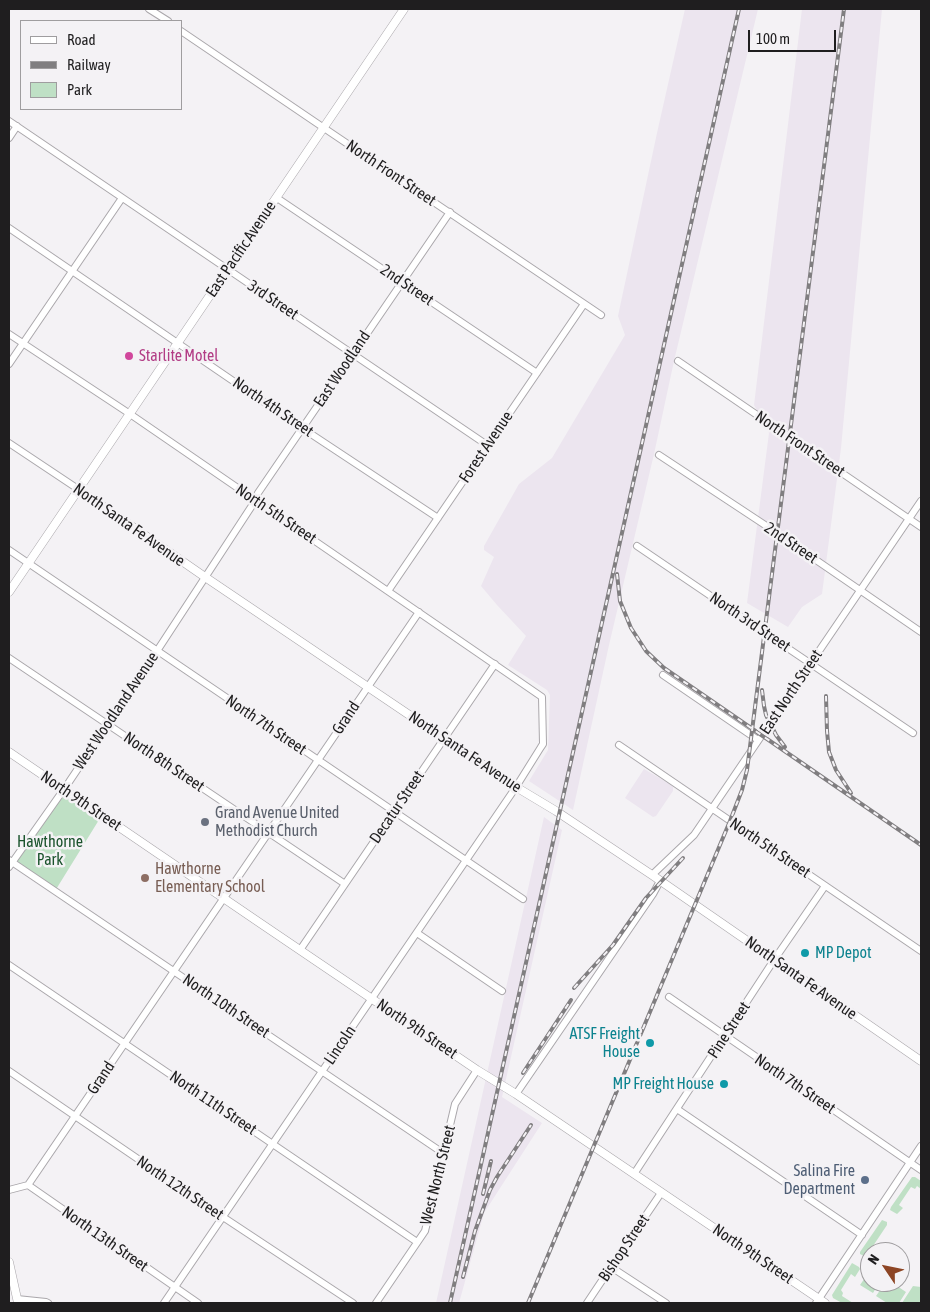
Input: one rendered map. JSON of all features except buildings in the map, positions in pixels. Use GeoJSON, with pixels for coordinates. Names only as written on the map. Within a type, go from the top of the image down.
{"type":"FeatureCollection","features":[{"type":"Feature","properties":{"kind":"main road","name":"East Pacific Avenue"},"geometry":{"type":"LineString","coordinates":[[9,592],[404,9]]}},
{"type":"Feature","properties":{"kind":"main road","name":"North Santa Fe Avenue"},"geometry":{"type":"LineString","coordinates":[[78,489],[516,787],[556,811],[652,875],[921,1061]]}},
{"type":"Feature","properties":{"kind":"main road","name":"North 9th Street"},"geometry":{"type":"LineString","coordinates":[[9,752],[477,1070],[516,1094],[634,1174],[820,1302]]}},
{"type":"Feature","properties":{"kind":"main road"},"geometry":{"type":"LineString","coordinates":[[9,1262],[18,1301]]}},
{"type":"Feature","properties":{"kind":"street"},"geometry":{"type":"LineString","coordinates":[[149,9],[166,20]]}},
{"type":"Feature","properties":{"kind":"street","name":"North Front Street"},"geometry":{"type":"LineString","coordinates":[[182,32],[601,315]]}},
{"type":"Feature","properties":{"kind":"street","name":"3rd Street"},"geometry":{"type":"LineString","coordinates":[[9,121],[487,445]]}},
{"type":"Feature","properties":{"kind":"street"},"geometry":{"type":"LineString","coordinates":[[9,138],[17,126]]}},
{"type":"Feature","properties":{"kind":"street"},"geometry":{"type":"LineString","coordinates":[[9,364],[122,198]]}},
{"type":"Feature","properties":{"kind":"street","name":"2nd Street"},"geometry":{"type":"LineString","coordinates":[[277,198],[537,373]]}},
{"type":"Feature","properties":{"kind":"street","name":"East Woodland"},"geometry":{"type":"LineString","coordinates":[[205,577],[256,500],[258,493],[450,212]]}},
{"type":"Feature","properties":{"kind":"street","name":"North 4th Street"},"geometry":{"type":"LineString","coordinates":[[9,228],[302,428],[438,518]]}},
{"type":"Feature","properties":{"kind":"street","name":"Forest Avenue"},"geometry":{"type":"LineString","coordinates":[[388,591],[584,304]]}},
{"type":"Feature","properties":{"kind":"street","name":"North 5th Street"},"geometry":{"type":"LineString","coordinates":[[9,334],[130,414],[542,697]]}},
{"type":"Feature","properties":{"kind":"street","name":"North Front Street"},"geometry":{"type":"LineString","coordinates":[[678,361],[921,527]]}},
{"type":"Feature","properties":{"kind":"street","name":"North Santa Fe Avenue"},"geometry":{"type":"LineString","coordinates":[[9,443],[78,489]]}},
{"type":"Feature","properties":{"kind":"street","name":"2nd Street"},"geometry":{"type":"LineString","coordinates":[[659,456],[921,632]]}},
{"type":"Feature","properties":{"kind":"street","name":"East North Street"},"geometry":{"type":"LineString","coordinates":[[652,875],[694,835],[921,501]]}},
{"type":"Feature","properties":{"kind":"street","name":"North 3rd Street"},"geometry":{"type":"LineString","coordinates":[[637,546],[913,733]]}},
{"type":"Feature","properties":{"kind":"street","name":"North 7th Street"},"geometry":{"type":"LineString","coordinates":[[9,550],[524,899]]}},
{"type":"Feature","properties":{"kind":"street","name":"West Woodland Avenue"},"geometry":{"type":"LineString","coordinates":[[10,863],[64,789],[205,577]]}},
{"type":"Feature","properties":{"kind":"street","name":"Grand"},"geometry":{"type":"LineString","coordinates":[[28,1185],[419,612]]}},
{"type":"Feature","properties":{"kind":"street","name":"North 8th Street"},"geometry":{"type":"LineString","coordinates":[[9,658],[344,884]]}},
{"type":"Feature","properties":{"kind":"street","name":"Decatur Street"},"geometry":{"type":"LineString","coordinates":[[300,950],[495,664]]}},
{"type":"Feature","properties":{"kind":"street"},"geometry":{"type":"LineString","coordinates":[[664,675],[758,740]]}},
{"type":"Feature","properties":{"kind":"street","name":"Lincoln"},"geometry":{"type":"LineString","coordinates":[[164,1303],[516,787],[543,744],[542,697]]}},
{"type":"Feature","properties":{"kind":"street","name":"North 5th Street"},"geometry":{"type":"LineString","coordinates":[[619,745],[921,951]]}},
{"type":"Feature","properties":{"kind":"street","name":"North 10th Street"},"geometry":{"type":"LineString","coordinates":[[10,863],[174,970],[443,1153]]}},
{"type":"Feature","properties":{"kind":"street"},"geometry":{"type":"LineString","coordinates":[[516,1094],[660,881]]}},
{"type":"Feature","properties":{"kind":"street","name":"Pine Street"},"geometry":{"type":"LineString","coordinates":[[634,1174],[774,960],[825,886]]}},
{"type":"Feature","properties":{"kind":"street"},"geometry":{"type":"LineString","coordinates":[[417,933],[502,991]]}},
{"type":"Feature","properties":{"kind":"street","name":"North 11th Street"},"geometry":{"type":"LineString","coordinates":[[9,964],[417,1242]]}},
{"type":"Feature","properties":{"kind":"street","name":"North 7th Street"},"geometry":{"type":"LineString","coordinates":[[669,997],[921,1170]]}},
{"type":"Feature","properties":{"kind":"street","name":"West North Street"},"geometry":{"type":"LineString","coordinates":[[376,1303],[425,1231],[455,1104],[477,1070]]}},
{"type":"Feature","properties":{"kind":"street","name":"North 12th Street"},"geometry":{"type":"LineString","coordinates":[[9,1071],[353,1303]]}},
{"type":"Feature","properties":{"kind":"street"},"geometry":{"type":"LineString","coordinates":[[677,1109],[862,1235]]}},
{"type":"Feature","properties":{"kind":"street"},"geometry":{"type":"LineString","coordinates":[[820,1302],[921,1146]]}},
{"type":"Feature","properties":{"kind":"street"},"geometry":{"type":"LineString","coordinates":[[9,1190],[28,1185]]}},
{"type":"Feature","properties":{"kind":"street","name":"North 13th Street"},"geometry":{"type":"LineString","coordinates":[[28,1185],[198,1303]]}},
{"type":"Feature","properties":{"kind":"street","name":"Bishop Street"},"geometry":{"type":"LineString","coordinates":[[587,1303],[662,1193]]}},
{"type":"Feature","properties":{"kind":"street"},"geometry":{"type":"LineString","coordinates":[[610,1267],[666,1303]]}},
{"type":"Feature","properties":{"kind":"street"},"geometry":{"type":"LineString","coordinates":[[18,1301],[48,1303]]}},
{"type":"Feature","properties":{"kind":"shaded area"},"geometry":{"type":"Polygon","coordinates":[[[685,9],[758,9],[674,361],[573,810],[529,781],[548,750],[550,695],[547,690],[508,665],[526,636],[481,586],[494,557],[484,550],[484,546],[519,484],[552,458],[625,335],[618,316],[685,9]]]}},
{"type":"Feature","properties":{"kind":"shaded area"},"geometry":{"type":"Polygon","coordinates":[[[802,9],[882,9],[841,448],[822,594],[802,607],[788,627],[747,603],[769,433],[754,405],[802,9]]]}},
{"type":"Feature","properties":{"kind":"shaded area"},"geometry":{"type":"Polygon","coordinates":[[[644,769],[673,787],[673,791],[656,816],[653,817],[625,798],[644,769]]]}},
{"type":"Feature","properties":{"kind":"shaded area"},"geometry":{"type":"Polygon","coordinates":[[[544,817],[562,830],[502,1097],[542,1123],[484,1213],[459,1303],[436,1303],[544,817]]]}},
{"type":"Feature","properties":{"kind":"green space","name":"Hawthorne Park"},"geometry":{"type":"Polygon","coordinates":[[[64,789],[102,815],[55,891],[12,862],[64,789]]]}},
{"type":"Feature","properties":{"kind":"green space"},"geometry":{"type":"Polygon","coordinates":[[[912,1177],[921,1181],[921,1189],[917,1186],[915,1189],[911,1187],[899,1205],[903,1208],[897,1214],[890,1210],[891,1207],[912,1177]]]}},
{"type":"Feature","properties":{"kind":"green space"},"geometry":{"type":"Polygon","coordinates":[[[882,1220],[887,1222],[876,1242],[867,1242],[882,1220]]]}},
{"type":"Feature","properties":{"kind":"green space"},"geometry":{"type":"Polygon","coordinates":[[[852,1263],[859,1267],[860,1269],[855,1277],[851,1274],[841,1290],[842,1296],[853,1303],[842,1303],[833,1298],[832,1295],[852,1263]]]}},
{"type":"Feature","properties":{"kind":"green space"},"geometry":{"type":"Polygon","coordinates":[[[913,1286],[921,1287],[921,1303],[902,1303],[913,1286]]]}},
{"type":"Feature","properties":{"kind":"green space"},"geometry":{"type":"Polygon","coordinates":[[[879,1292],[906,1292],[899,1303],[887,1303],[876,1296],[879,1292]]]}},
{"type":"Feature","properties":{"kind":"railway"},"geometry":{"type":"LineString","coordinates":[[450,1303],[739,9]]}},
{"type":"Feature","properties":{"kind":"railway"},"geometry":{"type":"LineString","coordinates":[[528,1303],[730,821],[742,790],[747,770],[844,9]]}},
{"type":"Feature","properties":{"kind":"railway"},"geometry":{"type":"LineString","coordinates":[[617,574],[620,601],[631,628],[646,651],[664,668],[921,845]]}},
{"type":"Feature","properties":{"kind":"railway"},"geometry":{"type":"LineString","coordinates":[[762,690],[766,715],[776,735],[785,747]]}},
{"type":"Feature","properties":{"kind":"railway"},"geometry":{"type":"LineString","coordinates":[[826,696],[829,752],[836,770],[851,793]]}},
{"type":"Feature","properties":{"kind":"railway"},"geometry":{"type":"LineString","coordinates":[[574,988],[613,945],[646,898],[683,858]]}},
{"type":"Feature","properties":{"kind":"railway"},"geometry":{"type":"LineString","coordinates":[[523,1073],[571,1000]]}},
{"type":"Feature","properties":{"kind":"railway"},"geometry":{"type":"LineString","coordinates":[[463,1277],[475,1231],[490,1190],[531,1125]]}},
{"type":"Feature","properties":{"kind":"railway"},"geometry":{"type":"LineString","coordinates":[[483,1194],[491,1161]]}},
{"type":"Feature","properties":{"kind":"place","name":"Starlite Motel"},"geometry":{"type":"Point","coordinates":[129,356]}},
{"type":"Feature","properties":{"kind":"place","name":"Grand Avenue United Methodist Church"},"geometry":{"type":"Point","coordinates":[205,822]}},
{"type":"Feature","properties":{"kind":"place","name":"Hawthorne Elementary School"},"geometry":{"type":"Point","coordinates":[145,878]}},
{"type":"Feature","properties":{"kind":"place","name":"MP Depot"},"geometry":{"type":"Point","coordinates":[805,953]}},
{"type":"Feature","properties":{"kind":"place","name":"ATSF Freight House"},"geometry":{"type":"Point","coordinates":[650,1043]}},
{"type":"Feature","properties":{"kind":"place","name":"MP Freight House"},"geometry":{"type":"Point","coordinates":[724,1084]}},
{"type":"Feature","properties":{"kind":"place","name":"Salina Fire Department"},"geometry":{"type":"Point","coordinates":[865,1180]}}]}
